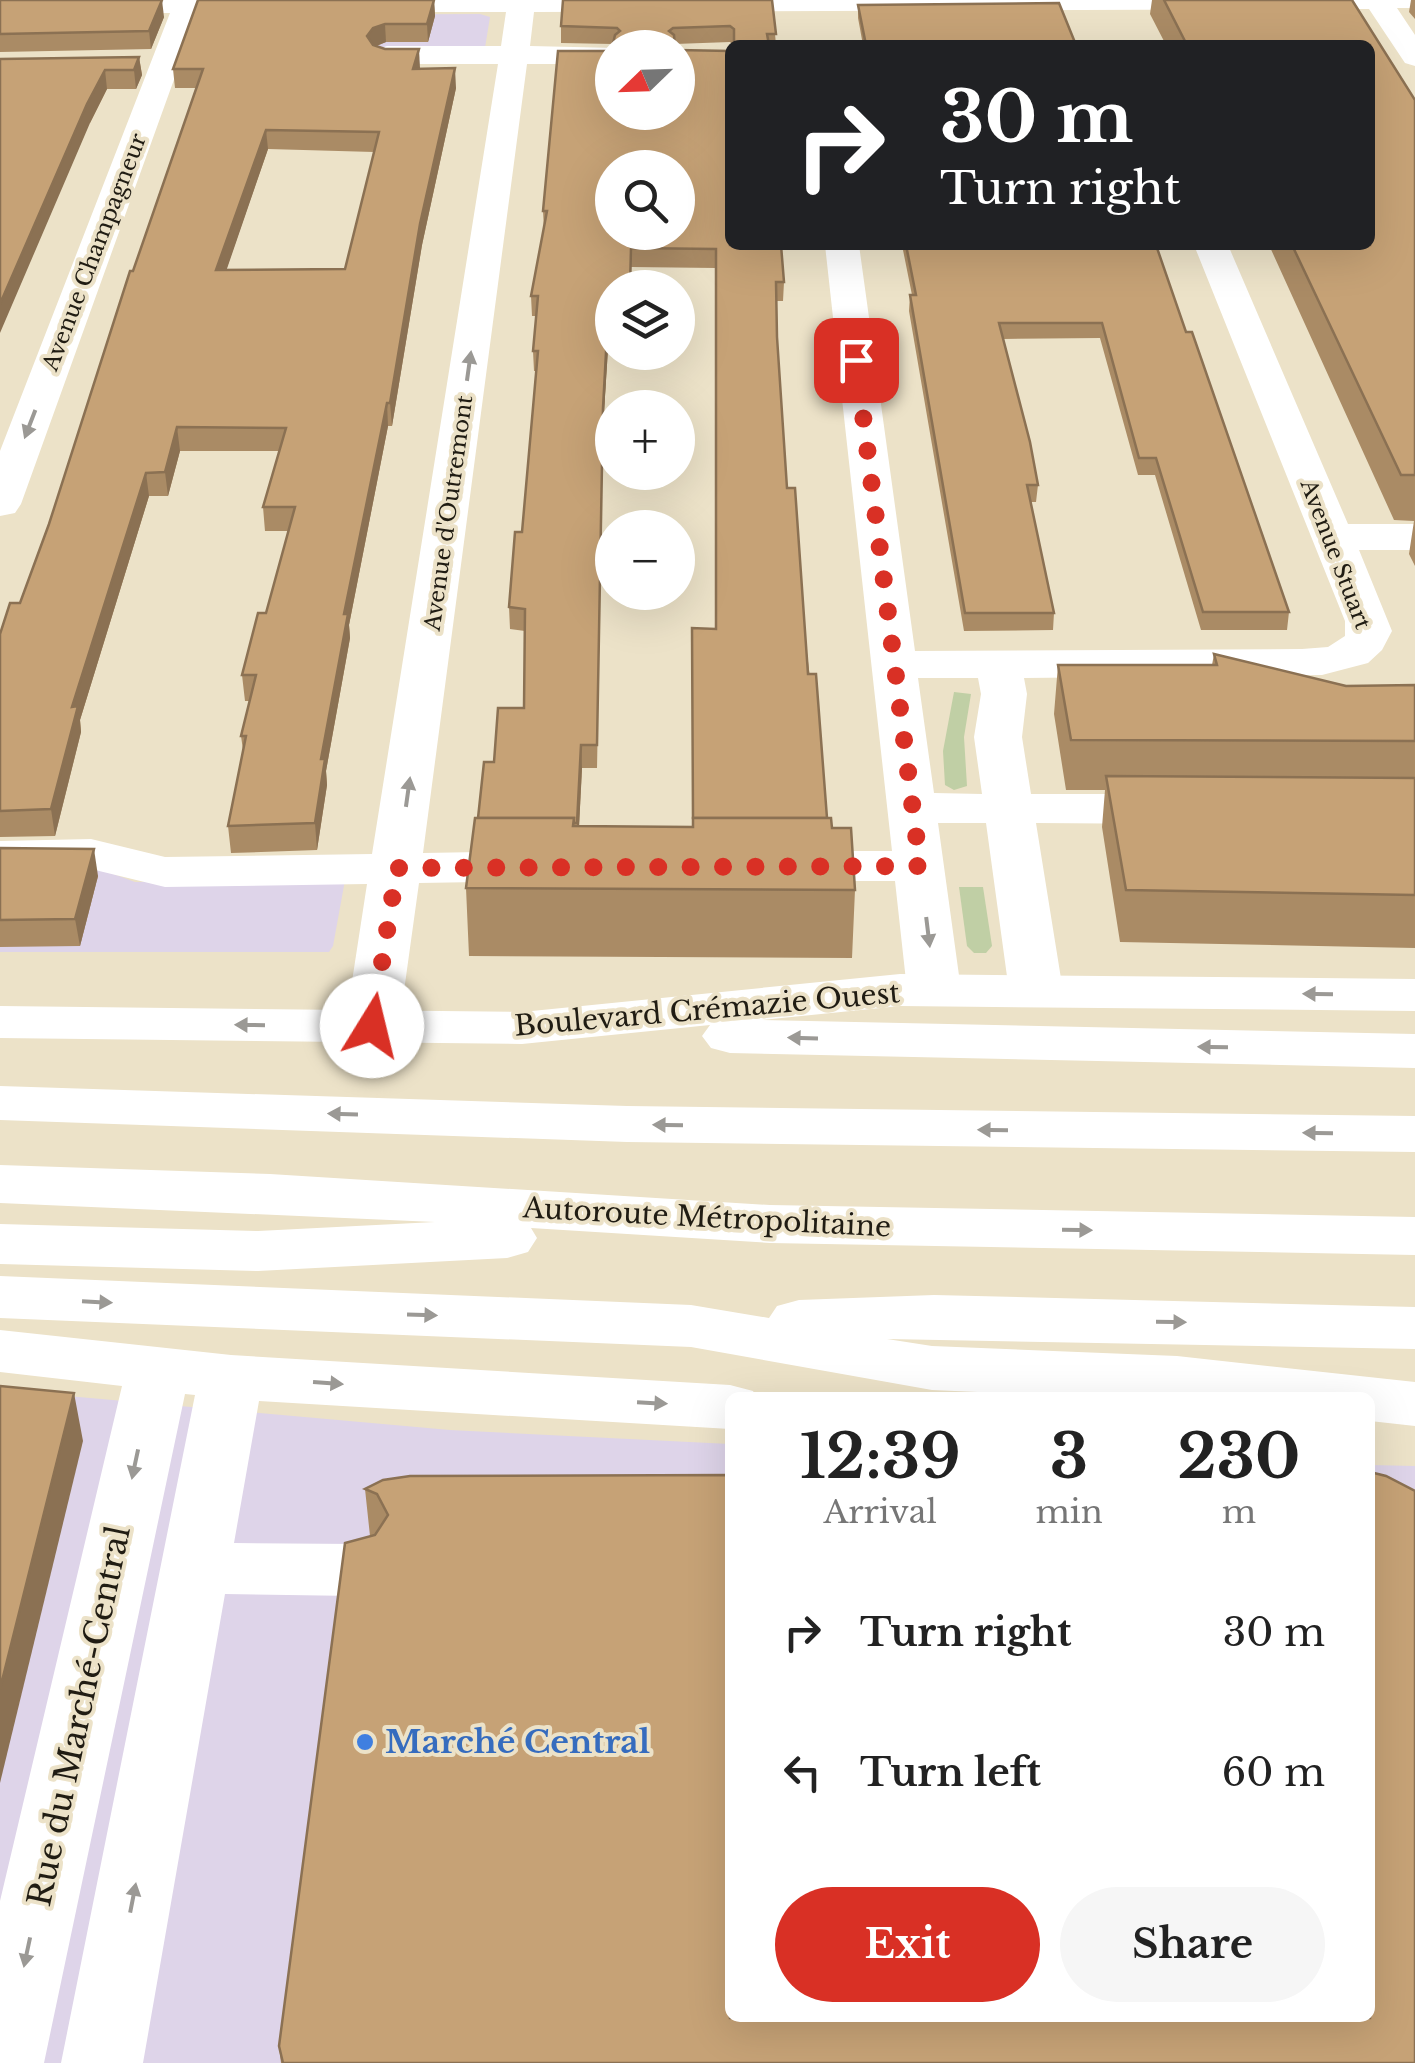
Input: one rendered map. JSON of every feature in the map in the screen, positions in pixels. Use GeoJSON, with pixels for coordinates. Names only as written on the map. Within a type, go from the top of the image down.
{"type":"FeatureCollection","features":[{"type":"Feature","properties":{"kind":"main road"},"geometry":{"type":"LineString","coordinates":[[1377,0],[1414,54]]}},
{"type":"Feature","properties":{"kind":"main road"},"geometry":{"type":"LineString","coordinates":[[0,5],[522,2],[814,10],[1110,1],[1204,11],[1415,0]]}},
{"type":"Feature","properties":{"kind":"main road"},"geometry":{"type":"LineString","coordinates":[[1110,1],[1122,30]]}},
{"type":"Feature","properties":{"kind":"main road","name":"Avenue Champagneur"},"geometry":{"type":"LineString","coordinates":[[0,504],[152,62],[188,2]]}},
{"type":"Feature","properties":{"kind":"main road","name":"Avenue d'Outremont"},"geometry":{"type":"LineString","coordinates":[[372,1026],[522,2]]}},
{"type":"Feature","properties":{"kind":"main road"},"geometry":{"type":"LineString","coordinates":[[388,56],[595,55]]}},
{"type":"Feature","properties":{"kind":"main road"},"geometry":{"type":"LineString","coordinates":[[843,250],[934,990]]}},
{"type":"Feature","properties":{"kind":"main road","name":"Avenue Stuart"},"geometry":{"type":"LineString","coordinates":[[893,665],[1302,663],[1345,656],[1363,645],[1370,631],[1213,250]]}},
{"type":"Feature","properties":{"kind":"main road"},"geometry":{"type":"LineString","coordinates":[[1332,538],[1415,537]]}},
{"type":"Feature","properties":{"kind":"main road"},"geometry":{"type":"LineString","coordinates":[[999,664],[1004,694],[998,737],[1036,991]]}},
{"type":"Feature","properties":{"kind":"main road"},"geometry":{"type":"LineString","coordinates":[[913,808],[1227,809]]}},
{"type":"Feature","properties":{"kind":"main road"},"geometry":{"type":"LineString","coordinates":[[0,856],[90,854],[164,872],[587,866]]}},
{"type":"Feature","properties":{"kind":"main road"},"geometry":{"type":"LineString","coordinates":[[742,866],[920,866]]}},
{"type":"Feature","properties":{"kind":"main road","name":"Boulevard Crémazie Ouest"},"geometry":{"type":"LineString","coordinates":[[0,1022],[522,1028],[900,990],[1415,995]]}},
{"type":"Feature","properties":{"kind":"main road"},"geometry":{"type":"LineString","coordinates":[[522,1028],[900,1042],[1415,1051]]}},
{"type":"Feature","properties":{"kind":"main road"},"geometry":{"type":"LineString","coordinates":[[0,1104],[627,1124],[1415,1134]]}},
{"type":"Feature","properties":{"kind":"main road","name":"Autoroute Métropolitaine"},"geometry":{"type":"LineString","coordinates":[[0,1184],[289,1194],[770,1224],[1415,1236]]}},
{"type":"Feature","properties":{"kind":"main road"},"geometry":{"type":"LineString","coordinates":[[0,1244],[258,1251],[770,1224]]}},
{"type":"Feature","properties":{"kind":"main road"},"geometry":{"type":"LineString","coordinates":[[0,1297],[691,1326],[934,1316],[1415,1328]]}},
{"type":"Feature","properties":{"kind":"main road"},"geometry":{"type":"LineString","coordinates":[[691,1326],[932,1368],[1176,1378],[1300,1392]]}},
{"type":"Feature","properties":{"kind":"main road"},"geometry":{"type":"LineString","coordinates":[[0,1351],[231,1377],[725,1407]]}},
{"type":"Feature","properties":{"kind":"main road","name":"Rue du Marché-Central"},"geometry":{"type":"LineString","coordinates":[[3,2063],[148,1407],[160,1370]]}},
{"type":"Feature","properties":{"kind":"main road"},"geometry":{"type":"LineString","coordinates":[[102,2063],[231,1377]]}},
{"type":"Feature","properties":{"kind":"main road"},"geometry":{"type":"LineString","coordinates":[[1375,1400],[1415,1404]]}},
{"type":"Feature","properties":{"kind":"main road"},"geometry":{"type":"LineString","coordinates":[[1375,1408],[1415,1404]]}},
{"type":"Feature","properties":{"kind":"main road"},"geometry":{"type":"LineString","coordinates":[[196,1568],[355,1570]]}},
{"type":"Feature","properties":{"kind":"shaded area"},"geometry":{"type":"Polygon","coordinates":[[[227,15],[490,17],[483,60],[328,59],[227,15]]]}},
{"type":"Feature","properties":{"kind":"shaded area"},"geometry":{"type":"Polygon","coordinates":[[[89,865],[135,882],[345,880],[333,946],[329,952],[0,952],[0,867],[89,865]]]}},
{"type":"Feature","properties":{"kind":"shaded area","name":"Marché Central"},"geometry":{"type":"Polygon","coordinates":[[[0,1390],[450,1430],[725,1444],[725,2022],[1375,2022],[1375,1465],[1415,1466],[1415,2063],[0,2063],[0,1390]]]}},
{"type":"Feature","properties":{"kind":"green space"},"geometry":{"type":"Polygon","coordinates":[[[954,692],[971,694],[964,737],[967,786],[954,790],[945,785],[943,751],[954,692]]]}},
{"type":"Feature","properties":{"kind":"green space"},"geometry":{"type":"Polygon","coordinates":[[[959,887],[983,887],[992,946],[986,953],[974,953],[967,946],[959,887]]]}},
{"type":"Feature","properties":{"kind":"building"},"geometry":{"type":"Polygon","coordinates":[[[0,0],[162,0],[149,31],[0,34],[0,0]]]}},
{"type":"Feature","properties":{"kind":"building"},"geometry":{"type":"Polygon","coordinates":[[[198,0],[434,0],[427,24],[385,24],[373,28],[367,36],[373,45],[385,49],[419,49],[413,69],[455,68],[420,224],[390,403],[344,614],[348,614],[321,759],[325,759],[315,823],[228,826],[246,736],[241,736],[256,675],[242,675],[258,613],[266,613],[295,507],[263,507],[286,428],[177,427],[165,472],[146,473],[72,707],[78,706],[51,809],[0,811],[0,634],[10,603],[20,603],[49,524],[130,271],[203,69],[173,69],[198,0]],[[266,130],[216,270],[345,269],[379,132],[266,130]]]}},
{"type":"Feature","properties":{"kind":"building"},"geometry":{"type":"Polygon","coordinates":[[[563,0],[772,0],[776,34],[767,34],[768,40],[734,40],[734,29],[730,26],[561,26],[563,0]]]}},
{"type":"Feature","properties":{"kind":"building"},"geometry":{"type":"Polygon","coordinates":[[[1164,0],[1352,0],[1415,100],[1415,475],[1401,475],[1294,250],[1375,250],[1375,40],[1184,40],[1164,0]]]}},
{"type":"Feature","properties":{"kind":"building"},"geometry":{"type":"Polygon","coordinates":[[[1059,3],[1074,40],[865,40],[858,5],[1059,3]]]}},
{"type":"Feature","properties":{"kind":"building"},"geometry":{"type":"Polygon","coordinates":[[[695,50],[725,51],[725,250],[781,250],[784,282],[776,282],[777,337],[787,488],[795,488],[808,674],[816,674],[827,818],[693,818],[692,628],[716,629],[716,249],[695,249],[695,150],[595,150],[595,250],[631,250],[630,270],[595,270],[595,370],[605,370],[604,390],[595,390],[595,490],[602,490],[601,510],[595,510],[595,610],[599,610],[597,745],[581,745],[577,823],[574,818],[478,818],[484,762],[494,762],[498,708],[524,708],[525,609],[509,607],[515,532],[522,532],[538,351],[533,351],[538,296],[531,296],[547,211],[543,211],[558,51],[595,51],[595,130],[695,130],[695,50]]]}},
{"type":"Feature","properties":{"kind":"building"},"geometry":{"type":"Polygon","coordinates":[[[139,57],[134,70],[105,70],[0,304],[0,59],[139,57]]]}},
{"type":"Feature","properties":{"kind":"building"},"geometry":{"type":"Polygon","coordinates":[[[907,250],[1158,250],[1186,332],[1192,332],[1289,612],[1203,612],[1156,458],[1139,458],[1102,323],[999,323],[1030,442],[1038,485],[1027,485],[1054,613],[965,613],[910,295],[916,295],[907,250]]]}},
{"type":"Feature","properties":{"kind":"building"},"geometry":{"type":"Polygon","coordinates":[[[1214,654],[1346,686],[1415,685],[1415,741],[1071,740],[1058,665],[1217,665],[1214,654]]]}},
{"type":"Feature","properties":{"kind":"building"},"geometry":{"type":"Polygon","coordinates":[[[1106,776],[1415,778],[1415,895],[1126,890],[1106,776]]]}},
{"type":"Feature","properties":{"kind":"building"},"geometry":{"type":"Polygon","coordinates":[[[475,818],[574,818],[573,826],[693,827],[693,818],[831,818],[832,828],[851,828],[855,890],[466,888],[475,818]]]}},
{"type":"Feature","properties":{"kind":"building"},"geometry":{"type":"Polygon","coordinates":[[[0,848],[94,849],[75,919],[0,920],[0,848]]]}},
{"type":"Feature","properties":{"kind":"building"},"geometry":{"type":"Polygon","coordinates":[[[0,1386],[74,1393],[0,1689],[0,1386]]]}},
{"type":"Feature","properties":{"kind":"building"},"geometry":{"type":"Polygon","coordinates":[[[1375,1473],[1415,1491],[1415,2063],[283,2063],[279,2046],[345,1543],[375,1535],[388,1515],[377,1494],[365,1489],[383,1480],[410,1476],[725,1475],[725,2022],[1375,2022],[1375,1473]]]}},
{"type":"Feature","properties":{"kind":"place","name":"Marché Central"},"geometry":{"type":"Point","coordinates":[365,1742]}},
{"type":"Feature","properties":{"kind":"route"},"geometry":{"type":"LineString","coordinates":[[372,1026],[397,868],[920,866],[856,360]]}}]}
